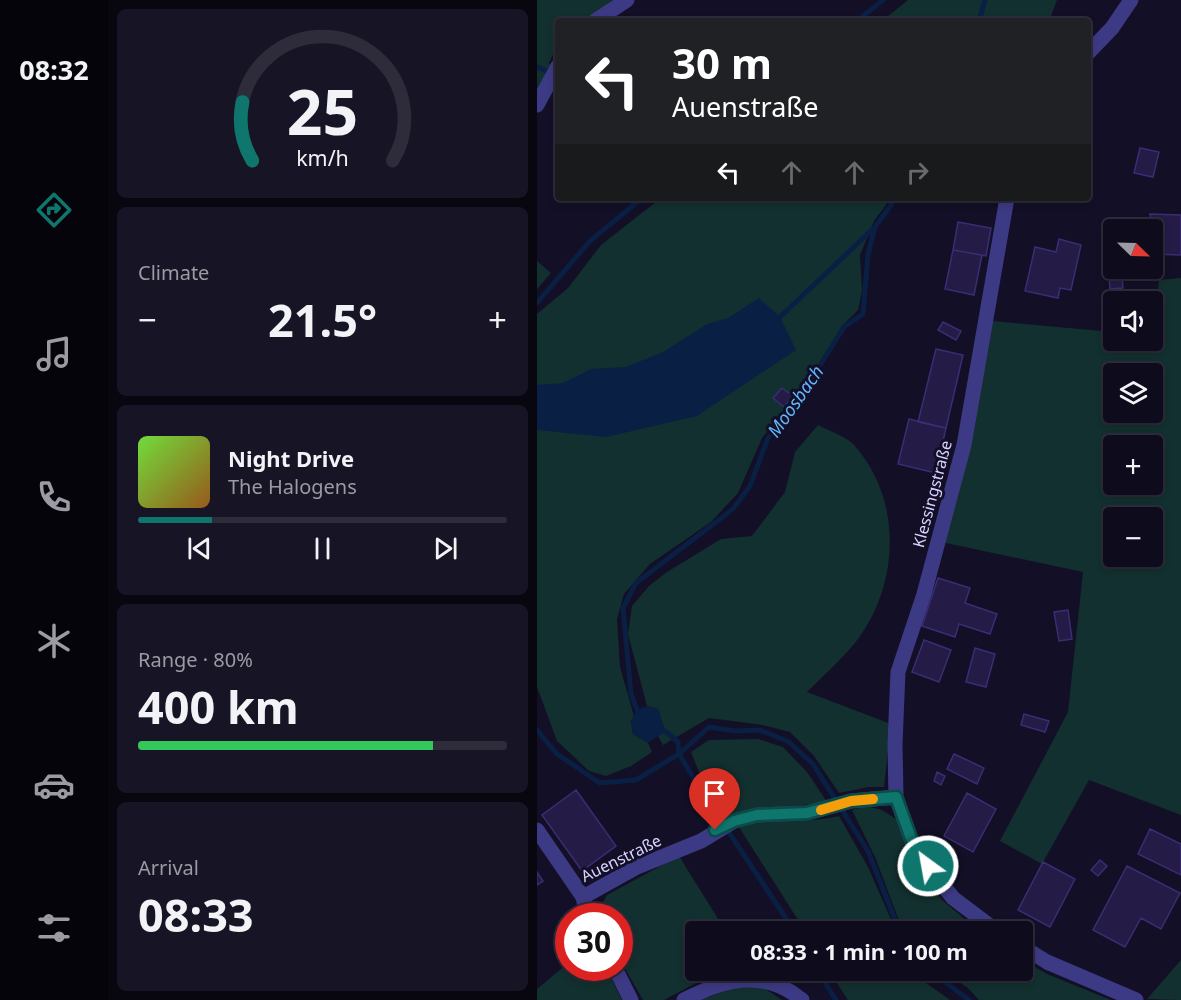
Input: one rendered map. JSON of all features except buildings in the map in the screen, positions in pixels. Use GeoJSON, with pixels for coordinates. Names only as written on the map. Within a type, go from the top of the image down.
{"type":"FeatureCollection","features":[{"type":"Feature","properties":{"kind":"street"},"geometry":{"type":"LineString","coordinates":[[600,18],[627,0]]}},
{"type":"Feature","properties":{"kind":"street"},"geometry":{"type":"LineString","coordinates":[[1091,50],[1112,28],[1131,0]]}},
{"type":"Feature","properties":{"kind":"street"},"geometry":{"type":"LineString","coordinates":[[537,105],[555,71]]}},
{"type":"Feature","properties":{"kind":"street","name":"Klessingstraße"},"geometry":{"type":"LineString","coordinates":[[896,797],[898,672],[924,594],[964,445],[1006,201]]}},
{"type":"Feature","properties":{"kind":"street"},"geometry":{"type":"LineString","coordinates":[[896,797],[915,849],[953,898],[983,921]]}},
{"type":"Feature","properties":{"kind":"street","name":"Auenstraße"},"geometry":{"type":"LineString","coordinates":[[537,830],[583,897],[637,867],[701,841],[715,830],[734,821],[757,815],[807,813],[851,801],[896,797]]}},
{"type":"Feature","properties":{"kind":"street"},"geometry":{"type":"LineString","coordinates":[[583,897],[584,903]]}},
{"type":"Feature","properties":{"kind":"street"},"geometry":{"type":"LineString","coordinates":[[1033,953],[1047,962],[1135,1000]]}},
{"type":"Feature","properties":{"kind":"street"},"geometry":{"type":"LineString","coordinates":[[684,1000],[710,986],[749,978],[790,989],[802,1000]]}},
{"type":"Feature","properties":{"kind":"street"},"geometry":{"type":"LineString","coordinates":[[622,981],[631,1000]]}},
{"type":"Feature","properties":{"kind":"green space"},"geometry":{"type":"Polygon","coordinates":[[[537,0],[613,0],[590,18],[555,18],[555,50],[549,63],[554,68],[537,98],[537,0]]]}},
{"type":"Feature","properties":{"kind":"green space"},"geometry":{"type":"Polygon","coordinates":[[[908,0],[1057,0],[1050,18],[886,18],[908,0]]]}},
{"type":"Feature","properties":{"kind":"green space"},"geometry":{"type":"Polygon","coordinates":[[[657,201],[889,201],[874,221],[860,255],[862,291],[858,310],[842,326],[811,377],[762,438],[738,493],[711,522],[650,564],[624,594],[617,619],[620,667],[634,716],[631,721],[633,734],[648,743],[652,752],[631,766],[606,776],[589,771],[557,741],[537,687],[537,314],[568,288],[601,245],[657,201]]]}},
{"type":"Feature","properties":{"kind":"green space"},"geometry":{"type":"Polygon","coordinates":[[[537,261],[551,273],[537,289],[537,261]]]}},
{"type":"Feature","properties":{"kind":"green space"},"geometry":{"type":"Polygon","coordinates":[[[1181,278],[1181,815],[1089,780],[1042,864],[1000,841],[1068,712],[1083,572],[941,542],[992,321],[1103,331],[1103,351],[1163,351],[1163,291],[1158,291],[1159,280],[1181,278]]]}},
{"type":"Feature","properties":{"kind":"green space"},"geometry":{"type":"Polygon","coordinates":[[[818,425],[851,442],[870,467],[881,491],[888,516],[890,543],[881,596],[870,620],[850,649],[807,692],[891,724],[884,787],[869,787],[839,793],[814,756],[790,732],[763,725],[709,718],[663,745],[658,736],[665,731],[658,709],[647,706],[628,634],[632,606],[649,586],[667,572],[721,539],[752,536],[785,492],[795,452],[818,425]]]}},
{"type":"Feature","properties":{"kind":"green space"},"geometry":{"type":"Polygon","coordinates":[[[758,739],[783,747],[807,772],[827,802],[727,815],[699,772],[691,752],[709,740],[758,739]]]}},
{"type":"Feature","properties":{"kind":"green space"},"geometry":{"type":"Polygon","coordinates":[[[866,806],[882,810],[896,819],[920,870],[942,900],[967,921],[899,921],[875,857],[852,810],[866,806]]]}},
{"type":"Feature","properties":{"kind":"green space"},"geometry":{"type":"Polygon","coordinates":[[[839,816],[868,867],[892,921],[799,921],[737,824],[839,816]]]}},
{"type":"Feature","properties":{"kind":"green space"},"geometry":{"type":"Polygon","coordinates":[[[679,856],[719,921],[685,921],[685,981],[700,981],[664,1000],[643,1000],[632,981],[633,903],[602,903],[607,895],[679,856]]]}},
{"type":"Feature","properties":{"kind":"green space"},"geometry":{"type":"Polygon","coordinates":[[[1181,960],[1181,1000],[1146,999],[1147,999],[1181,960]]]}},
{"type":"Feature","properties":{"kind":"green space"},"geometry":{"type":"Polygon","coordinates":[[[1033,966],[1047,974],[1111,1000],[979,1000],[957,981],[1033,981],[1033,966]]]}},
{"type":"Feature","properties":{"kind":"green space"},"geometry":{"type":"Polygon","coordinates":[[[555,974],[555,981],[612,981],[622,1000],[537,1000],[537,989],[555,974]]]}},
{"type":"Feature","properties":{"kind":"green space"},"geometry":{"type":"Polygon","coordinates":[[[836,981],[923,981],[950,1000],[848,1000],[836,981]]]}},
{"type":"Feature","properties":{"kind":"green space"},"geometry":{"type":"Polygon","coordinates":[[[758,984],[782,1000],[701,1000],[730,989],[758,984]]]}},
{"type":"Feature","properties":{"kind":"water"},"geometry":{"type":"Polygon","coordinates":[[[759,298],[780,317],[796,350],[697,416],[606,437],[537,430],[537,385],[563,383],[591,369],[626,367],[663,352],[707,324],[728,318],[759,298]]]}},
{"type":"Feature","properties":{"kind":"water"},"geometry":{"type":"Polygon","coordinates":[[[647,706],[658,709],[665,731],[648,743],[633,734],[631,721],[637,710],[647,706]]]}},
{"type":"Feature","properties":{"kind":"waterway","name":"Moosbach"},"geometry":{"type":"LineString","coordinates":[[861,18],[883,0]]}},
{"type":"Feature","properties":{"kind":"waterway","name":"Moosbach"},"geometry":{"type":"LineString","coordinates":[[980,18],[985,0]]}},
{"type":"Feature","properties":{"kind":"waterway"},"geometry":{"type":"LineString","coordinates":[[537,67],[552,73]]}},
{"type":"Feature","properties":{"kind":"waterway","name":"Moosbach"},"geometry":{"type":"LineString","coordinates":[[537,303],[590,241],[638,201]]}},
{"type":"Feature","properties":{"kind":"waterway","name":"Moosbach"},"geometry":{"type":"LineString","coordinates":[[637,710],[631,694],[623,608],[636,583],[733,509],[750,486],[768,438],[785,421],[844,327],[863,314],[868,254],[875,227],[894,201]]}},
{"type":"Feature","properties":{"kind":"waterway"},"geometry":{"type":"LineString","coordinates":[[780,317],[875,227]]}},
{"type":"Feature","properties":{"kind":"waterway","name":"Moosbach"},"geometry":{"type":"LineString","coordinates":[[537,730],[557,754],[600,783],[636,780],[679,754],[709,727],[735,731],[760,730],[789,742],[813,764],[868,851],[896,921]]}},
{"type":"Feature","properties":{"kind":"waterway"},"geometry":{"type":"LineString","coordinates":[[665,731],[678,742],[679,754],[701,790],[788,921]]}},
{"type":"Feature","properties":{"kind":"waterway"},"geometry":{"type":"LineString","coordinates":[[824,981],[836,1000]]}},
{"type":"Feature","properties":{"kind":"waterway","name":"Moosbach"},"geometry":{"type":"LineString","coordinates":[[944,981],[969,1000]]}},
{"type":"Feature","properties":{"kind":"slow traffic"},"geometry":{"type":"LineString","coordinates":[[821,810],[851,801],[873,799]]}},
{"type":"Feature","properties":{"kind":"route"},"geometry":{"type":"LineString","coordinates":[[715,830],[734,821],[757,815],[807,813],[851,801],[896,797],[915,849],[928,866]]}}]}
